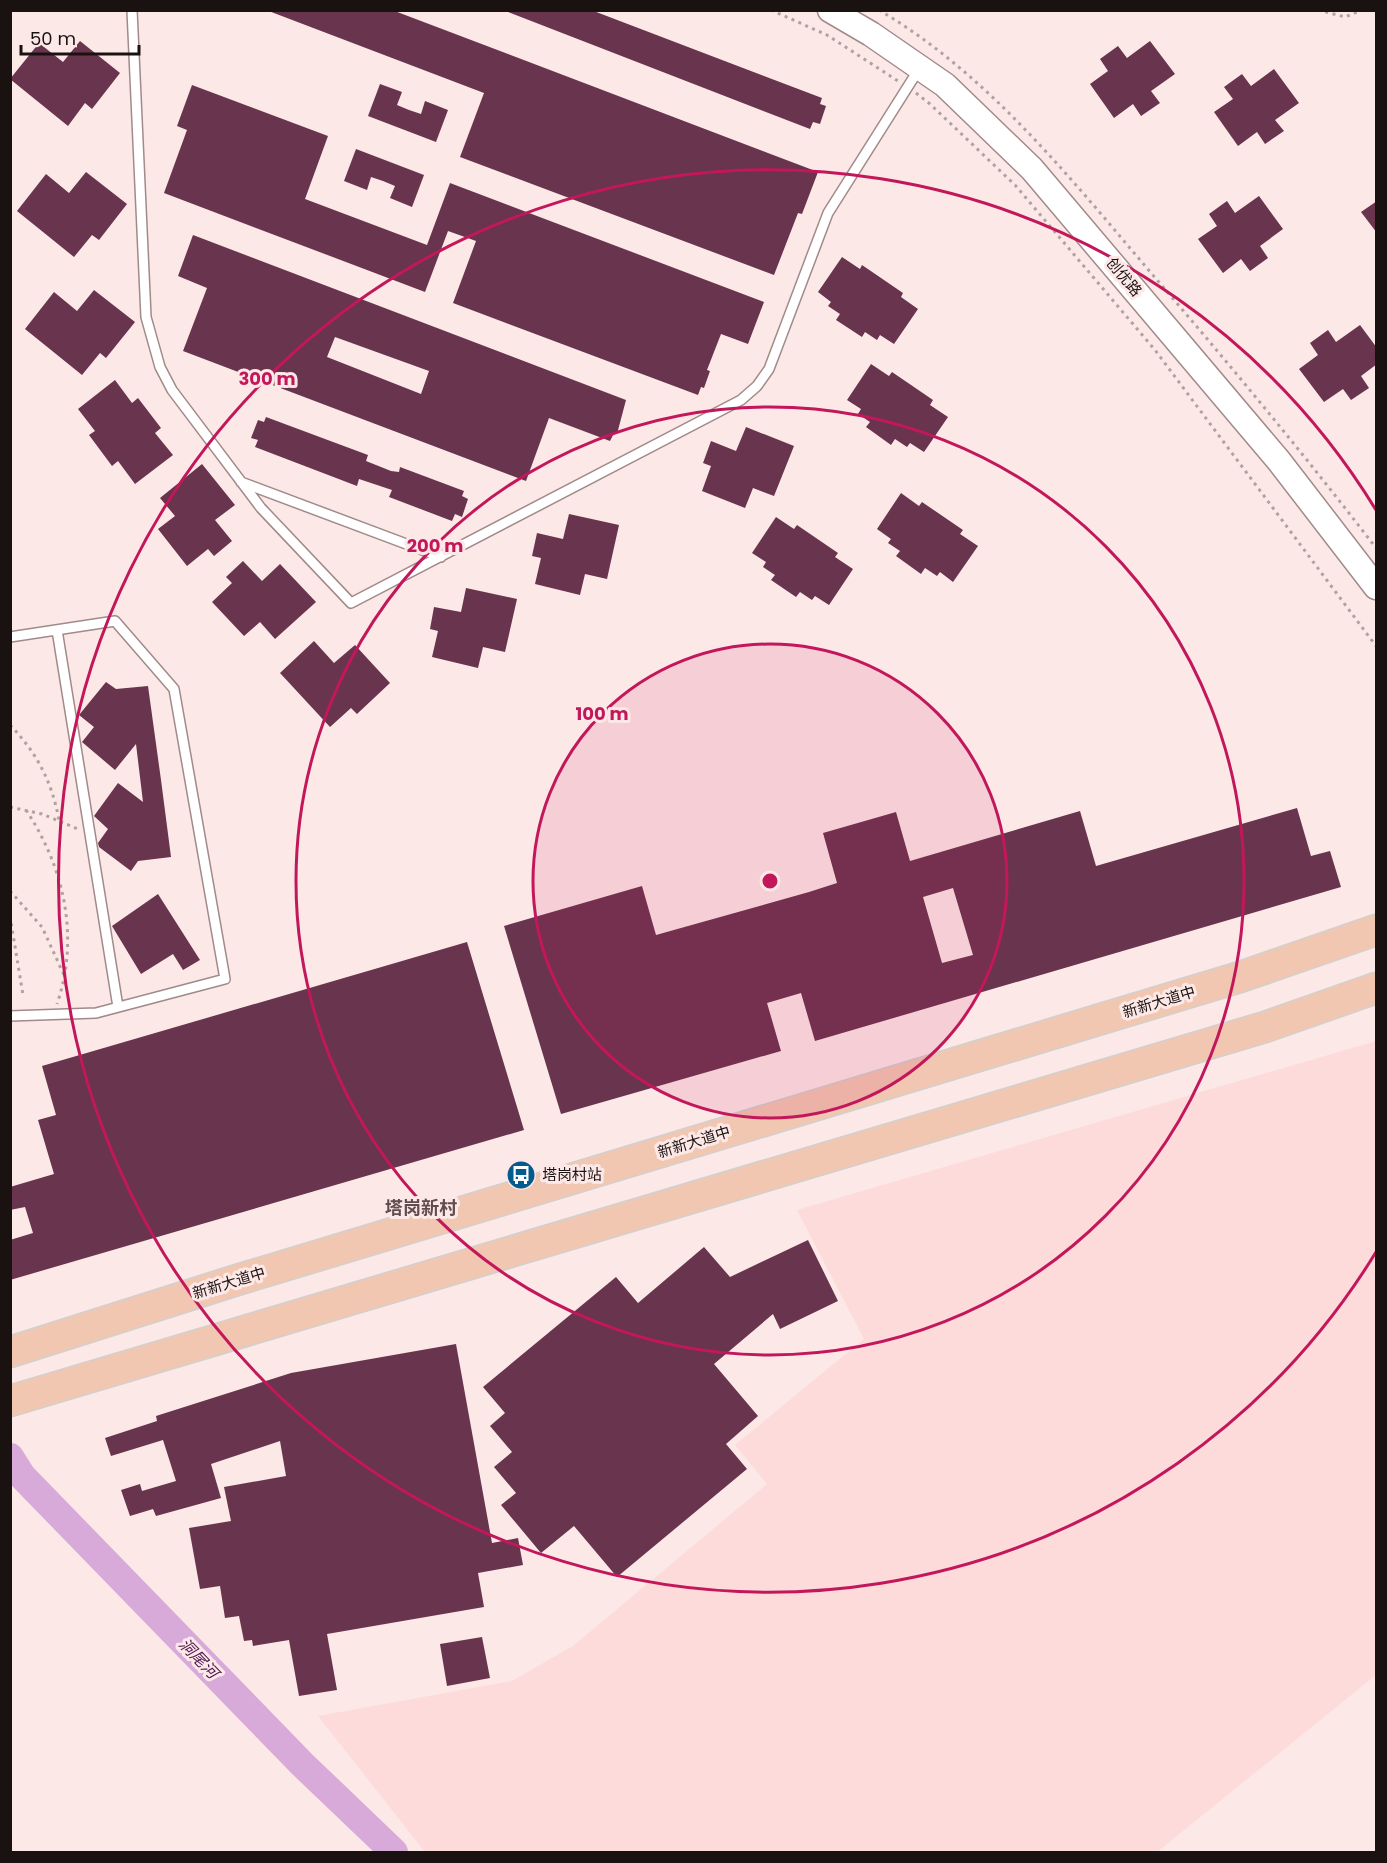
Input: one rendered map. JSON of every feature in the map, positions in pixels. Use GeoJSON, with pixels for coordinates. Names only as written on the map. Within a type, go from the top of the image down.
{"type":"FeatureCollection","features":[{"type":"Feature","properties":{"kind":"main road","name":"新新大道中"},"geometry":{"type":"LineString","coordinates":[[10,1352],[237,1280],[1240,977],[1377,930]]}},
{"type":"Feature","properties":{"kind":"main road"},"geometry":{"type":"LineString","coordinates":[[10,1401],[1265,1027],[1377,988]]}},
{"type":"Feature","properties":{"kind":"street","name":"创优路"},"geometry":{"type":"LineString","coordinates":[[830,10],[871,34],[914,78],[945,85],[1032,170],[1279,461],[1377,587]]}},
{"type":"Feature","properties":{"kind":"lane"},"geometry":{"type":"LineString","coordinates":[[132,10],[146,317],[152,342],[172,390],[241,482],[261,508],[351,603],[741,400],[757,386],[769,369],[828,213],[914,78]]}},
{"type":"Feature","properties":{"kind":"lane"},"geometry":{"type":"LineString","coordinates":[[241,482],[441,557]]}},
{"type":"Feature","properties":{"kind":"lane"},"geometry":{"type":"LineString","coordinates":[[10,637],[115,621],[174,689],[225,979],[96,1013],[10,1016]]}},
{"type":"Feature","properties":{"kind":"lane"},"geometry":{"type":"LineString","coordinates":[[57,630],[118,1007]]}},
{"type":"Feature","properties":{"kind":"path"},"geometry":{"type":"LineString","coordinates":[[771,10],[914,78],[930,104],[1015,185],[1155,350],[1377,646]]}},
{"type":"Feature","properties":{"kind":"path"},"geometry":{"type":"LineString","coordinates":[[1318,10],[1345,17],[1362,10]]}},
{"type":"Feature","properties":{"kind":"path"},"geometry":{"type":"LineString","coordinates":[[10,675],[10,716]]}},
{"type":"Feature","properties":{"kind":"path"},"geometry":{"type":"LineString","coordinates":[[10,725],[33,752],[43,768],[59,820]]}},
{"type":"Feature","properties":{"kind":"path"},"geometry":{"type":"LineString","coordinates":[[10,807],[59,820],[90,836]]}},
{"type":"Feature","properties":{"kind":"path"},"geometry":{"type":"LineString","coordinates":[[26,810],[46,843],[64,899],[68,938],[64,977],[53,1014]]}},
{"type":"Feature","properties":{"kind":"path"},"geometry":{"type":"LineString","coordinates":[[10,891],[42,927],[64,977]]}},
{"type":"Feature","properties":{"kind":"path"},"geometry":{"type":"LineString","coordinates":[[10,916],[23,995]]}},
{"type":"Feature","properties":{"kind":"shaded area"},"geometry":{"type":"Polygon","coordinates":[[[1376,1041],[1376,1675],[1157,1852],[425,1852],[318,1716],[512,1681],[573,1646],[767,1484],[735,1445],[864,1339],[797,1210],[1376,1041]]]}},
{"type":"Feature","properties":{"kind":"building"},"geometry":{"type":"Polygon","coordinates":[[[266,10],[392,10],[818,172],[802,214],[798,213],[774,275],[460,157],[484,93],[266,10]]]}},
{"type":"Feature","properties":{"kind":"building"},"geometry":{"type":"Polygon","coordinates":[[[503,10],[591,10],[822,98],[820,104],[826,106],[820,124],[813,122],[810,129],[503,10]]]}},
{"type":"Feature","properties":{"kind":"building"},"geometry":{"type":"Polygon","coordinates":[[[80,41],[120,73],[92,109],[85,103],[68,126],[10,79],[39,43],[63,62],[80,41]]]}},
{"type":"Feature","properties":{"kind":"building"},"geometry":{"type":"Polygon","coordinates":[[[1150,41],[1175,74],[1151,91],[1160,103],[1141,116],[1133,104],[1114,118],[1090,84],[1108,71],[1100,59],[1118,46],[1127,58],[1150,41]]]}},
{"type":"Feature","properties":{"kind":"building"},"geometry":{"type":"Polygon","coordinates":[[[1274,69],[1299,103],[1275,120],[1284,131],[1265,144],[1257,132],[1238,146],[1214,112],[1233,99],[1224,87],[1242,74],[1251,86],[1274,69]]]}},
{"type":"Feature","properties":{"kind":"building"},"geometry":{"type":"Polygon","coordinates":[[[380,84],[402,92],[397,105],[409,110],[421,114],[425,101],[448,110],[436,142],[368,116],[380,84]]]}},
{"type":"Feature","properties":{"kind":"building"},"geometry":{"type":"Polygon","coordinates":[[[192,85],[328,136],[305,199],[427,245],[450,183],[764,302],[748,344],[721,334],[707,370],[710,371],[704,388],[701,387],[698,395],[453,303],[476,241],[448,231],[425,292],[164,193],[187,130],[177,126],[192,85]]]}},
{"type":"Feature","properties":{"kind":"building"},"geometry":{"type":"Polygon","coordinates":[[[356,149],[424,175],[412,207],[390,198],[395,186],[383,181],[371,177],[367,190],[344,181],[356,149]]]}},
{"type":"Feature","properties":{"kind":"building"},"geometry":{"type":"Polygon","coordinates":[[[86,172],[127,204],[99,240],[92,235],[74,257],[17,211],[46,174],[69,193],[86,172]]]}},
{"type":"Feature","properties":{"kind":"building"},"geometry":{"type":"Polygon","coordinates":[[[1259,196],[1283,229],[1260,246],[1268,258],[1250,271],[1241,259],[1223,273],[1198,239],[1217,226],[1209,214],[1227,201],[1235,213],[1259,196]]]}},
{"type":"Feature","properties":{"kind":"building"},"geometry":{"type":"Polygon","coordinates":[[[1377,201],[1377,233],[1361,212],[1377,201]]]}},
{"type":"Feature","properties":{"kind":"building"},"geometry":{"type":"Polygon","coordinates":[[[193,235],[626,400],[617,434],[614,433],[610,441],[549,418],[526,481],[183,351],[207,288],[178,276],[193,235]],[[335,337],[327,357],[421,394],[429,371],[335,337]]]}},
{"type":"Feature","properties":{"kind":"building"},"geometry":{"type":"Polygon","coordinates":[[[842,257],[860,269],[862,265],[903,293],[901,297],[918,309],[894,344],[880,335],[877,340],[865,332],[862,337],[836,320],[840,314],[828,306],[831,302],[818,292],[842,257]]]}},
{"type":"Feature","properties":{"kind":"building"},"geometry":{"type":"Polygon","coordinates":[[[94,290],[135,322],[106,358],[100,353],[82,375],[25,329],[54,292],[77,311],[94,290]]]}},
{"type":"Feature","properties":{"kind":"building"},"geometry":{"type":"Polygon","coordinates":[[[1360,325],[1377,348],[1377,364],[1361,376],[1369,388],[1351,400],[1343,389],[1324,402],[1299,369],[1318,355],[1310,343],[1328,330],[1336,342],[1360,325]]]}},
{"type":"Feature","properties":{"kind":"building"},"geometry":{"type":"Polygon","coordinates":[[[871,364],[889,376],[892,372],[933,400],[930,405],[948,417],[924,452],[910,443],[907,447],[895,439],[891,445],[866,427],[870,422],[858,414],[861,409],[847,400],[871,364]]]}},
{"type":"Feature","properties":{"kind":"building"},"geometry":{"type":"Polygon","coordinates":[[[115,380],[132,403],[138,398],[161,428],[155,433],[173,455],[135,484],[118,461],[112,466],[89,435],[95,431],[78,409],[115,380]]]}},
{"type":"Feature","properties":{"kind":"building"},"geometry":{"type":"Polygon","coordinates":[[[266,417],[368,455],[366,461],[391,471],[399,472],[400,467],[464,491],[462,496],[468,499],[462,517],[455,514],[452,521],[389,497],[392,490],[359,479],[357,486],[255,447],[258,440],[251,438],[258,420],[264,422],[266,417]]]}},
{"type":"Feature","properties":{"kind":"building"},"geometry":{"type":"Polygon","coordinates":[[[746,427],[794,446],[774,496],[753,488],[745,508],[702,491],[711,466],[703,463],[711,441],[736,451],[746,427]]]}},
{"type":"Feature","properties":{"kind":"building"},"geometry":{"type":"Polygon","coordinates":[[[202,464],[235,505],[215,520],[232,541],[214,556],[208,549],[187,566],[158,529],[175,516],[160,498],[202,464]]]}},
{"type":"Feature","properties":{"kind":"building"},"geometry":{"type":"Polygon","coordinates":[[[901,493],[919,506],[922,502],[963,530],[960,534],[978,546],[953,582],[940,572],[937,576],[925,568],[921,574],[896,556],[900,551],[888,543],[891,539],[877,529],[901,493]]]}},
{"type":"Feature","properties":{"kind":"building"},"geometry":{"type":"Polygon","coordinates":[[[569,514],[619,525],[607,579],[585,574],[580,595],[535,584],[541,558],[532,556],[537,533],[563,539],[569,514]]]}},
{"type":"Feature","properties":{"kind":"building"},"geometry":{"type":"Polygon","coordinates":[[[776,517],[794,529],[797,525],[838,553],[835,557],[853,569],[829,605],[815,596],[812,600],[800,592],[796,597],[771,580],[775,575],[763,567],[766,562],[752,553],[776,517]]]}},
{"type":"Feature","properties":{"kind":"building"},"geometry":{"type":"Polygon","coordinates":[[[243,561],[262,581],[280,564],[316,602],[275,639],[260,622],[244,636],[212,602],[232,583],[226,577],[243,561]]]}},
{"type":"Feature","properties":{"kind":"building"},"geometry":{"type":"Polygon","coordinates":[[[466,588],[517,599],[505,652],[483,647],[478,668],[432,657],[438,631],[430,629],[434,607],[461,612],[466,588]]]}},
{"type":"Feature","properties":{"kind":"building"},"geometry":{"type":"Polygon","coordinates":[[[314,641],[334,663],[355,645],[390,683],[357,714],[351,708],[330,727],[280,673],[314,641]]]}},
{"type":"Feature","properties":{"kind":"building"},"geometry":{"type":"Polygon","coordinates":[[[106,682],[116,689],[148,686],[161,780],[171,857],[138,861],[131,871],[99,847],[98,843],[108,829],[94,816],[118,783],[143,802],[136,744],[115,770],[82,742],[94,727],[79,715],[106,682]]]}},
{"type":"Feature","properties":{"kind":"building"},"geometry":{"type":"Polygon","coordinates":[[[1297,808],[1311,856],[1330,851],[1341,887],[815,1041],[801,993],[767,1003],[781,1051],[561,1114],[504,926],[642,886],[656,935],[809,892],[837,883],[823,833],[896,812],[910,861],[1080,811],[1096,866],[1297,808]],[[953,888],[923,897],[942,963],[973,955],[953,888]]]}},
{"type":"Feature","properties":{"kind":"building"},"geometry":{"type":"Polygon","coordinates":[[[158,894],[200,960],[183,970],[173,954],[141,974],[112,926],[158,894]]]}},
{"type":"Feature","properties":{"kind":"building"},"geometry":{"type":"Polygon","coordinates":[[[467,942],[524,1130],[10,1280],[10,1240],[33,1233],[25,1207],[10,1210],[10,1187],[54,1174],[38,1120],[56,1115],[42,1066],[467,942]]]}},
{"type":"Feature","properties":{"kind":"building"},"geometry":{"type":"Polygon","coordinates":[[[808,1240],[838,1301],[780,1329],[773,1314],[714,1364],[758,1416],[726,1444],[747,1469],[617,1577],[574,1526],[541,1553],[501,1505],[516,1493],[494,1467],[512,1452],[490,1426],[505,1413],[483,1387],[616,1277],[638,1303],[704,1247],[730,1277],[808,1240]]]}},
{"type":"Feature","properties":{"kind":"building"},"geometry":{"type":"Polygon","coordinates":[[[456,1344],[492,1543],[518,1538],[523,1565],[478,1573],[484,1607],[327,1634],[337,1690],[299,1696],[289,1640],[253,1646],[252,1640],[244,1641],[239,1616],[225,1618],[220,1586],[200,1589],[189,1528],[231,1521],[224,1487],[286,1476],[280,1441],[211,1464],[221,1498],[156,1516],[153,1509],[130,1516],[121,1490],[140,1484],[142,1491],[176,1481],[163,1440],[111,1456],[105,1438],[157,1421],[156,1416],[291,1373],[456,1344]]]}},
{"type":"Feature","properties":{"kind":"building"},"geometry":{"type":"Polygon","coordinates":[[[482,1637],[490,1678],[447,1686],[440,1644],[482,1637]]]}},
{"type":"Feature","properties":{"kind":"waterway","name":"洞尾河"},"geometry":{"type":"LineString","coordinates":[[10,1457],[22,1476],[302,1764],[394,1852]]}},
{"type":"Feature","properties":{"kind":"place","name":"塔岗村站"},"geometry":{"type":"Point","coordinates":[521,1175]}},
{"type":"Feature","properties":{"kind":"district","name":"塔岗新村"},"geometry":{"type":"Point","coordinates":[421,1208]}}]}
